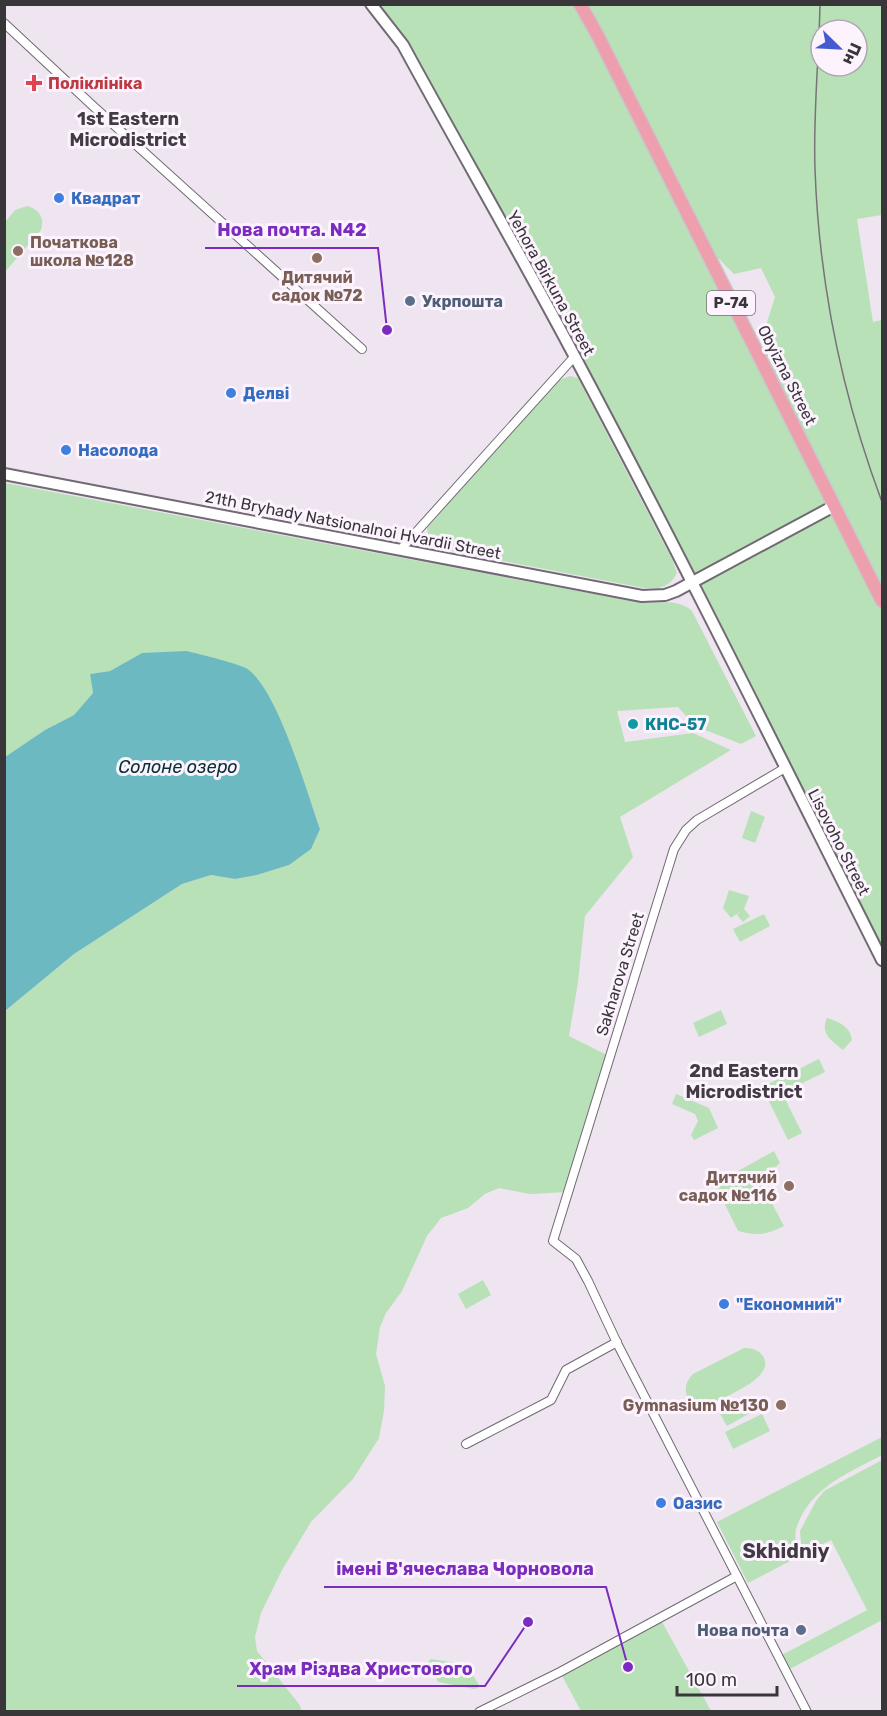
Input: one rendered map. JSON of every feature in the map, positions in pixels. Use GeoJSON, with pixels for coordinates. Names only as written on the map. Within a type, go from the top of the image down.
{"type":"FeatureCollection","features":[{"type":"Feature","properties":{"kind":"main road","name":"Obyizna Street"},"geometry":{"type":"LineString","coordinates":[[580,4],[882,601]]}},
{"type":"Feature","properties":{"kind":"street","name":"Yehora Birkuna Street"},"geometry":{"type":"LineString","coordinates":[[371,4],[403,45],[575,356],[693,582],[785,768]]}},
{"type":"Feature","properties":{"kind":"street"},"geometry":{"type":"LineString","coordinates":[[4,23],[362,349]]}},
{"type":"Feature","properties":{"kind":"street"},"geometry":{"type":"LineString","coordinates":[[401,549],[575,356]]}},
{"type":"Feature","properties":{"kind":"street","name":"21th Bryhady Natsionalnoi Hvardii Street"},"geometry":{"type":"LineString","coordinates":[[4,474],[642,596],[665,595],[693,582],[834,506]]}},
{"type":"Feature","properties":{"kind":"street","name":"Lisovoho Street"},"geometry":{"type":"LineString","coordinates":[[785,768],[882,960]]}},
{"type":"Feature","properties":{"kind":"street","name":"Sakharova Street"},"geometry":{"type":"LineString","coordinates":[[617,1342],[576,1259],[553,1241],[674,849],[686,830],[697,820],[785,768]]}},
{"type":"Feature","properties":{"kind":"street"},"geometry":{"type":"LineString","coordinates":[[466,1444],[551,1400],[566,1370],[617,1342],[807,1712]]}},
{"type":"Feature","properties":{"kind":"street"},"geometry":{"type":"LineString","coordinates":[[478,1712],[560,1672],[737,1576]]}},
{"type":"Feature","properties":{"kind":"green space"},"geometry":{"type":"Polygon","coordinates":[[[371,5],[882,5],[882,215],[857,219],[873,322],[882,320],[882,960],[685,566],[403,45],[371,5]],[[719,259],[711,262],[759,356],[765,351],[763,335],[775,297],[761,268],[734,274],[719,259]]]}},
{"type":"Feature","properties":{"kind":"green space"},"geometry":{"type":"Polygon","coordinates":[[[27,206],[35,209],[40,215],[41,230],[5,272],[5,222],[15,210],[27,206]]]}},
{"type":"Feature","properties":{"kind":"green space"},"geometry":{"type":"Polygon","coordinates":[[[570,376],[578,378],[673,561],[677,573],[667,585],[644,588],[435,548],[429,541],[427,528],[559,380],[570,376]]]}},
{"type":"Feature","properties":{"kind":"green space"},"geometry":{"type":"Polygon","coordinates":[[[5,483],[642,603],[669,602],[687,607],[692,611],[756,736],[741,744],[695,726],[678,707],[617,711],[625,742],[693,733],[731,750],[620,817],[633,857],[585,916],[569,1036],[609,1056],[567,1192],[530,1194],[499,1188],[485,1194],[468,1208],[441,1218],[427,1236],[402,1291],[386,1313],[380,1327],[376,1354],[385,1386],[384,1411],[379,1438],[353,1479],[311,1522],[282,1570],[261,1613],[255,1637],[257,1651],[299,1704],[302,1711],[5,1711],[5,1011],[74,954],[182,884],[211,875],[235,879],[289,865],[320,829],[284,728],[265,691],[142,653],[110,671],[90,674],[93,693],[74,715],[45,730],[5,757],[5,483]]]}},
{"type":"Feature","properties":{"kind":"green space"},"geometry":{"type":"Polygon","coordinates":[[[751,811],[765,817],[755,843],[742,838],[751,811]]]}},
{"type":"Feature","properties":{"kind":"green space"},"geometry":{"type":"Polygon","coordinates":[[[729,890],[749,896],[744,909],[750,916],[743,922],[737,915],[741,911],[731,918],[723,908],[729,890]]]}},
{"type":"Feature","properties":{"kind":"green space"},"geometry":{"type":"Polygon","coordinates":[[[764,914],[770,926],[740,942],[733,929],[764,914]]]}},
{"type":"Feature","properties":{"kind":"green space"},"geometry":{"type":"Polygon","coordinates":[[[721,1010],[727,1024],[699,1037],[693,1023],[721,1010]]]}},
{"type":"Feature","properties":{"kind":"green space"},"geometry":{"type":"Polygon","coordinates":[[[827,1018],[840,1023],[851,1035],[852,1040],[843,1050],[826,1033],[827,1018]]]}},
{"type":"Feature","properties":{"kind":"green space"},"geometry":{"type":"Polygon","coordinates":[[[819,1059],[825,1072],[782,1093],[802,1133],[788,1140],[762,1087],[819,1059]]]}},
{"type":"Feature","properties":{"kind":"green space"},"geometry":{"type":"Polygon","coordinates":[[[676,1094],[709,1108],[718,1128],[694,1140],[691,1135],[698,1121],[695,1114],[672,1104],[676,1094]]]}},
{"type":"Feature","properties":{"kind":"green space"},"geometry":{"type":"Polygon","coordinates":[[[774,1151],[780,1163],[760,1181],[784,1226],[761,1234],[738,1231],[715,1184],[774,1151]]]}},
{"type":"Feature","properties":{"kind":"green space"},"geometry":{"type":"Polygon","coordinates":[[[483,1280],[491,1295],[466,1309],[458,1294],[483,1280]]]}},
{"type":"Feature","properties":{"kind":"green space"},"geometry":{"type":"Polygon","coordinates":[[[744,1348],[756,1350],[764,1358],[765,1366],[754,1380],[735,1393],[708,1405],[699,1405],[690,1401],[686,1394],[686,1387],[693,1374],[744,1348]]]}},
{"type":"Feature","properties":{"kind":"green space"},"geometry":{"type":"Polygon","coordinates":[[[745,1398],[752,1412],[727,1426],[719,1412],[745,1398]]]}},
{"type":"Feature","properties":{"kind":"green space"},"geometry":{"type":"Polygon","coordinates":[[[762,1414],[770,1431],[733,1449],[725,1432],[762,1414]]]}},
{"type":"Feature","properties":{"kind":"green space"},"geometry":{"type":"Polygon","coordinates":[[[882,1437],[882,1455],[831,1483],[810,1502],[796,1529],[798,1557],[748,1583],[717,1522],[882,1437]]]}},
{"type":"Feature","properties":{"kind":"green space"},"geometry":{"type":"Polygon","coordinates":[[[882,1460],[882,1620],[788,1670],[780,1656],[867,1610],[831,1540],[802,1555],[800,1531],[824,1491],[882,1460]]]}},
{"type":"Feature","properties":{"kind":"green space"},"geometry":{"type":"Polygon","coordinates":[[[661,1620],[711,1711],[581,1711],[560,1672],[661,1620]]]}},
{"type":"Feature","properties":{"kind":"green space"},"geometry":{"type":"Polygon","coordinates":[[[431,1659],[466,1664],[479,1685],[478,1688],[438,1682],[428,1662],[431,1659]]]}},
{"type":"Feature","properties":{"kind":"water","name":"Солоне озеро"},"geometry":{"type":"Polygon","coordinates":[[[187,651],[249,670],[271,699],[290,744],[320,829],[311,849],[289,865],[257,875],[235,879],[211,875],[182,884],[74,954],[5,1011],[5,757],[45,730],[74,715],[93,693],[90,674],[110,671],[142,653],[187,651]]]}},
{"type":"Feature","properties":{"kind":"tram line"},"geometry":{"type":"LineString","coordinates":[[820,4],[815,107],[815,169],[817,212],[827,296],[844,380],[882,502]]}},
{"type":"Feature","properties":{"kind":"place","name":"Поліклініка"},"geometry":{"type":"Point","coordinates":[34,83]}},
{"type":"Feature","properties":{"kind":"place","name":"Квадрат"},"geometry":{"type":"Point","coordinates":[59,198]}},
{"type":"Feature","properties":{"kind":"place","name":"Початкова школа №128"},"geometry":{"type":"Point","coordinates":[18,251]}},
{"type":"Feature","properties":{"kind":"place","name":"Дитячий садок №72"},"geometry":{"type":"Point","coordinates":[317,258]}},
{"type":"Feature","properties":{"kind":"place","name":"Укрпошта"},"geometry":{"type":"Point","coordinates":[410,301]}},
{"type":"Feature","properties":{"kind":"place","name":"Нова почта. N42"},"geometry":{"type":"Point","coordinates":[387,330]}},
{"type":"Feature","properties":{"kind":"place","name":"Делві"},"geometry":{"type":"Point","coordinates":[231,393]}},
{"type":"Feature","properties":{"kind":"place","name":"Насолода"},"geometry":{"type":"Point","coordinates":[66,450]}},
{"type":"Feature","properties":{"kind":"place","name":"КНС-57"},"geometry":{"type":"Point","coordinates":[633,724]}},
{"type":"Feature","properties":{"kind":"place","name":"Дитячий садок №116"},"geometry":{"type":"Point","coordinates":[789,1186]}},
{"type":"Feature","properties":{"kind":"place","name":"\"Економний\""},"geometry":{"type":"Point","coordinates":[724,1304]}},
{"type":"Feature","properties":{"kind":"place","name":"Gymnasium №130"},"geometry":{"type":"Point","coordinates":[781,1405]}},
{"type":"Feature","properties":{"kind":"place","name":"Оазис"},"geometry":{"type":"Point","coordinates":[661,1503]}},
{"type":"Feature","properties":{"kind":"place","name":"Храм Різдва Христового"},"geometry":{"type":"Point","coordinates":[528,1622]}},
{"type":"Feature","properties":{"kind":"place","name":"Нова почта"},"geometry":{"type":"Point","coordinates":[801,1630]}},
{"type":"Feature","properties":{"kind":"place","name":"імені В'ячеслава Чорновола"},"geometry":{"type":"Point","coordinates":[628,1667]}},
{"type":"Feature","properties":{"kind":"district","name":"1st Eastern Microdistrict"},"geometry":{"type":"Point","coordinates":[128,129]}},
{"type":"Feature","properties":{"kind":"district","name":"2nd Eastern Microdistrict"},"geometry":{"type":"Point","coordinates":[744,1081]}},
{"type":"Feature","properties":{"kind":"district","name":"Skhidniy"},"geometry":{"type":"Point","coordinates":[786,1551]}}]}
